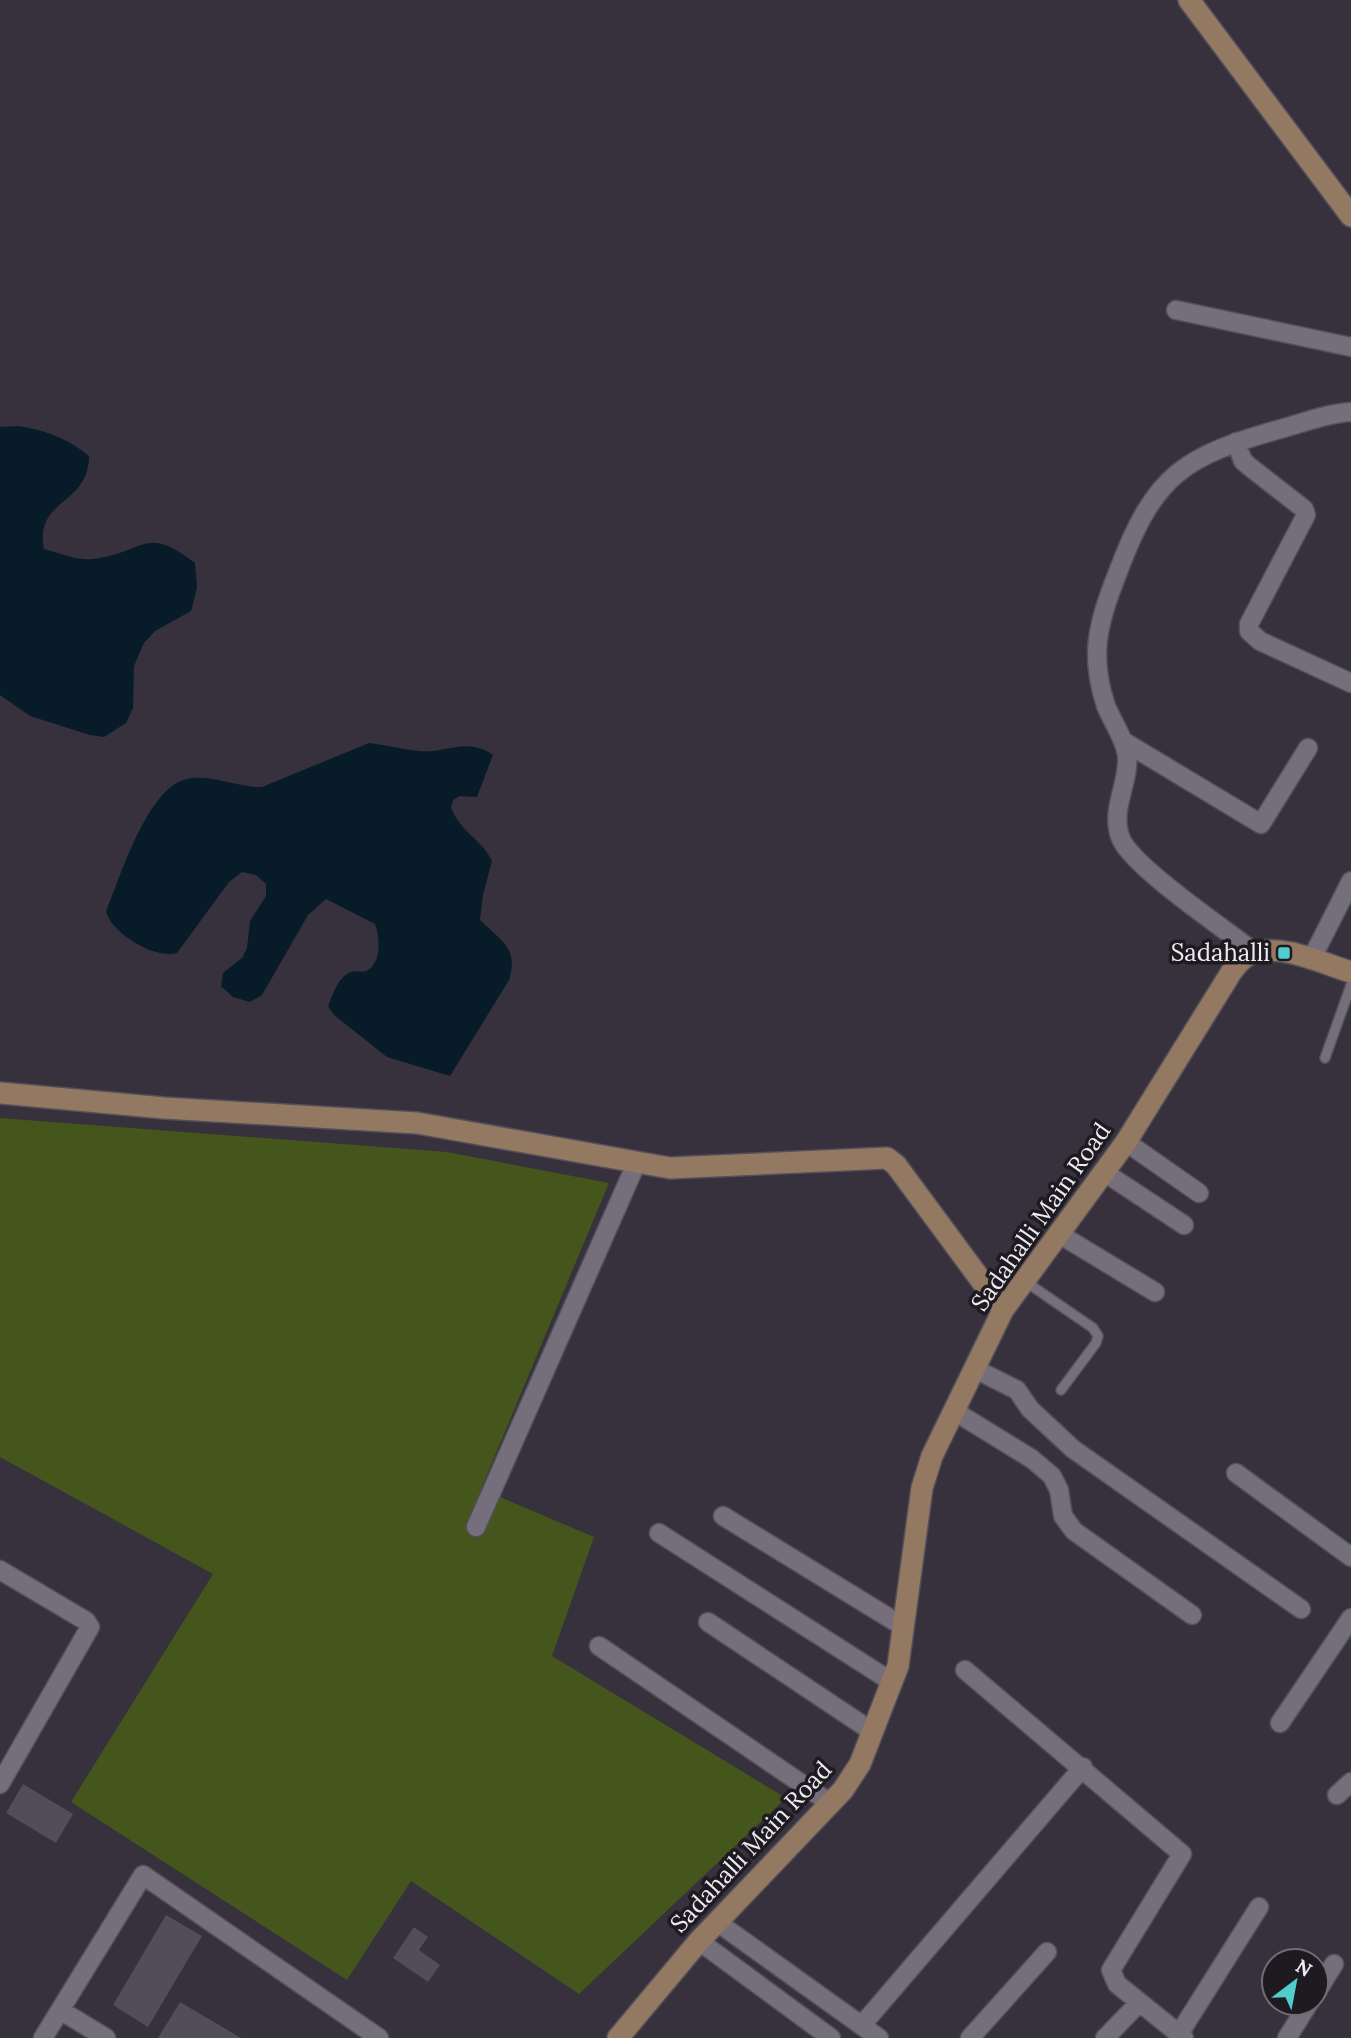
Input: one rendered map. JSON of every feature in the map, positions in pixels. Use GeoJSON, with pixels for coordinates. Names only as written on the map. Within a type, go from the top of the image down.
{"type":"FeatureCollection","features":[{"type":"Feature","properties":{"kind":"street"},"geometry":{"type":"LineString","coordinates":[[1189,0],[1351,216]]}},
{"type":"Feature","properties":{"kind":"street"},"geometry":{"type":"LineString","coordinates":[[1176,310],[1351,347]]}},
{"type":"Feature","properties":{"kind":"street"},"geometry":{"type":"LineString","coordinates":[[1351,412],[1236,442],[1207,454],[1160,488],[1130,539],[1110,592],[1097,646],[1097,665],[1106,705],[1123,741],[1127,761],[1117,811],[1121,838],[1136,860],[1254,952],[1284,953],[1351,972]]}},
{"type":"Feature","properties":{"kind":"street"},"geometry":{"type":"LineString","coordinates":[[1236,442],[1243,461],[1304,509],[1306,515],[1249,624],[1249,631],[1252,637],[1351,684]]}},
{"type":"Feature","properties":{"kind":"street"},"geometry":{"type":"LineString","coordinates":[[1123,741],[1261,824],[1308,748]]}},
{"type":"Feature","properties":{"kind":"street"},"geometry":{"type":"LineString","coordinates":[[1311,960],[1351,881]]}},
{"type":"Feature","properties":{"kind":"street","name":"Sadahalli Main Road"},"geometry":{"type":"LineString","coordinates":[[618,2038],[699,1941],[853,1777],[898,1666],[926,1472],[1003,1310],[1126,1142],[1232,971],[1241,959],[1254,952]]}},
{"type":"Feature","properties":{"kind":"street"},"geometry":{"type":"LineString","coordinates":[[0,1093],[164,1108],[417,1123],[670,1168],[887,1158],[896,1165],[1003,1310]]}},
{"type":"Feature","properties":{"kind":"street"},"geometry":{"type":"LineString","coordinates":[[1126,1142],[1199,1193]]}},
{"type":"Feature","properties":{"kind":"street"},"geometry":{"type":"LineString","coordinates":[[477,1527],[636,1164]]}},
{"type":"Feature","properties":{"kind":"street"},"geometry":{"type":"LineString","coordinates":[[1104,1172],[1184,1226]]}},
{"type":"Feature","properties":{"kind":"street"},"geometry":{"type":"LineString","coordinates":[[1059,1234],[1155,1292]]}},
{"type":"Feature","properties":{"kind":"street"},"geometry":{"type":"LineString","coordinates":[[975,1369],[1017,1390],[1030,1409],[1073,1449],[1301,1609]]}},
{"type":"Feature","properties":{"kind":"street"},"geometry":{"type":"LineString","coordinates":[[954,1411],[1032,1459],[1052,1476],[1059,1490],[1063,1516],[1074,1531],[1192,1615]]}},
{"type":"Feature","properties":{"kind":"street"},"geometry":{"type":"LineString","coordinates":[[1237,1473],[1351,1557]]}},
{"type":"Feature","properties":{"kind":"street"},"geometry":{"type":"LineString","coordinates":[[723,1516],[904,1627]]}},
{"type":"Feature","properties":{"kind":"street"},"geometry":{"type":"LineString","coordinates":[[659,1533],[892,1682]]}},
{"type":"Feature","properties":{"kind":"street"},"geometry":{"type":"LineString","coordinates":[[0,1570],[86,1621],[90,1627],[0,1784]]}},
{"type":"Feature","properties":{"kind":"street"},"geometry":{"type":"LineString","coordinates":[[1280,1723],[1351,1618]]}},
{"type":"Feature","properties":{"kind":"street"},"geometry":{"type":"LineString","coordinates":[[708,1622],[873,1732]]}},
{"type":"Feature","properties":{"kind":"street"},"geometry":{"type":"LineString","coordinates":[[599,1646],[830,1803]]}},
{"type":"Feature","properties":{"kind":"street"},"geometry":{"type":"LineString","coordinates":[[965,1670],[1083,1767],[1182,1854],[1111,1970],[1116,1984],[1182,2036],[1259,1907]]}},
{"type":"Feature","properties":{"kind":"street"},"geometry":{"type":"LineString","coordinates":[[862,2025],[1083,1767]]}},
{"type":"Feature","properties":{"kind":"street"},"geometry":{"type":"LineString","coordinates":[[1336,1795],[1351,1782]]}},
{"type":"Feature","properties":{"kind":"street"},"geometry":{"type":"LineString","coordinates":[[43,2038],[144,1875],[379,2038]]}},
{"type":"Feature","properties":{"kind":"street"},"geometry":{"type":"LineString","coordinates":[[717,1922],[879,2038]]}},
{"type":"Feature","properties":{"kind":"street"},"geometry":{"type":"LineString","coordinates":[[699,1941],[831,2038]]}},
{"type":"Feature","properties":{"kind":"street"},"geometry":{"type":"LineString","coordinates":[[970,2038],[1047,1952]]}},
{"type":"Feature","properties":{"kind":"street"},"geometry":{"type":"LineString","coordinates":[[1330,1970],[1334,1964]]}},
{"type":"Feature","properties":{"kind":"street"},"geometry":{"type":"LineString","coordinates":[[1105,2038],[1139,2003]]}},
{"type":"Feature","properties":{"kind":"street"},"geometry":{"type":"LineString","coordinates":[[60,2010],[106,2038]]}},
{"type":"Feature","properties":{"kind":"street"},"geometry":{"type":"LineString","coordinates":[[1287,2038],[1300,2017]]}},
{"type":"Feature","properties":{"kind":"lane"},"geometry":{"type":"LineString","coordinates":[[1325,1058],[1351,985]]}},
{"type":"Feature","properties":{"kind":"lane"},"geometry":{"type":"LineString","coordinates":[[1024,1281],[1093,1328],[1098,1336],[1061,1390]]}},
{"type":"Feature","properties":{"kind":"green space"},"geometry":{"type":"Polygon","coordinates":[[[0,1118],[447,1152],[609,1183],[481,1489],[594,1537],[552,1656],[786,1798],[579,1994],[411,1881],[347,1980],[71,1802],[213,1574],[0,1457],[0,1118]]]}},
{"type":"Feature","properties":{"kind":"water"},"geometry":{"type":"Polygon","coordinates":[[[19,426],[56,436],[89,456],[87,472],[81,484],[47,520],[43,532],[44,549],[75,558],[93,559],[155,543],[178,551],[195,563],[197,588],[191,611],[155,631],[144,643],[134,666],[133,708],[126,723],[104,737],[30,716],[0,695],[0,427],[19,426]]]}},
{"type":"Feature","properties":{"kind":"water"},"geometry":{"type":"Polygon","coordinates":[[[369,743],[418,751],[465,746],[483,749],[493,755],[477,797],[460,796],[453,800],[451,808],[455,817],[492,861],[480,920],[510,952],[511,969],[509,980],[450,1076],[387,1057],[334,1015],[328,1006],[338,983],[349,973],[364,972],[371,968],[375,963],[379,943],[375,924],[326,899],[308,915],[262,995],[250,1002],[233,997],[221,986],[223,973],[242,958],[247,948],[250,921],[266,896],[266,884],[256,875],[242,872],[229,882],[177,953],[157,952],[136,943],[117,929],[106,912],[146,818],[170,788],[183,780],[193,778],[262,787],[369,743]]]}},
{"type":"Feature","properties":{"kind":"building"},"geometry":{"type":"Polygon","coordinates":[[[23,1784],[73,1814],[56,1843],[6,1813],[23,1784]]]}},
{"type":"Feature","properties":{"kind":"building"},"geometry":{"type":"Polygon","coordinates":[[[166,1915],[202,1936],[148,2027],[113,2005],[166,1915]]]}},
{"type":"Feature","properties":{"kind":"building"},"geometry":{"type":"Polygon","coordinates":[[[414,1927],[428,1937],[419,1950],[440,1965],[428,1982],[393,1958],[414,1927]]]}},
{"type":"Feature","properties":{"kind":"building"},"geometry":{"type":"Polygon","coordinates":[[[180,2002],[241,2038],[158,2038],[180,2002]]]}},
{"type":"Feature","properties":{"kind":"place","name":"Sadahalli"},"geometry":{"type":"Point","coordinates":[1284,953]}}]}
